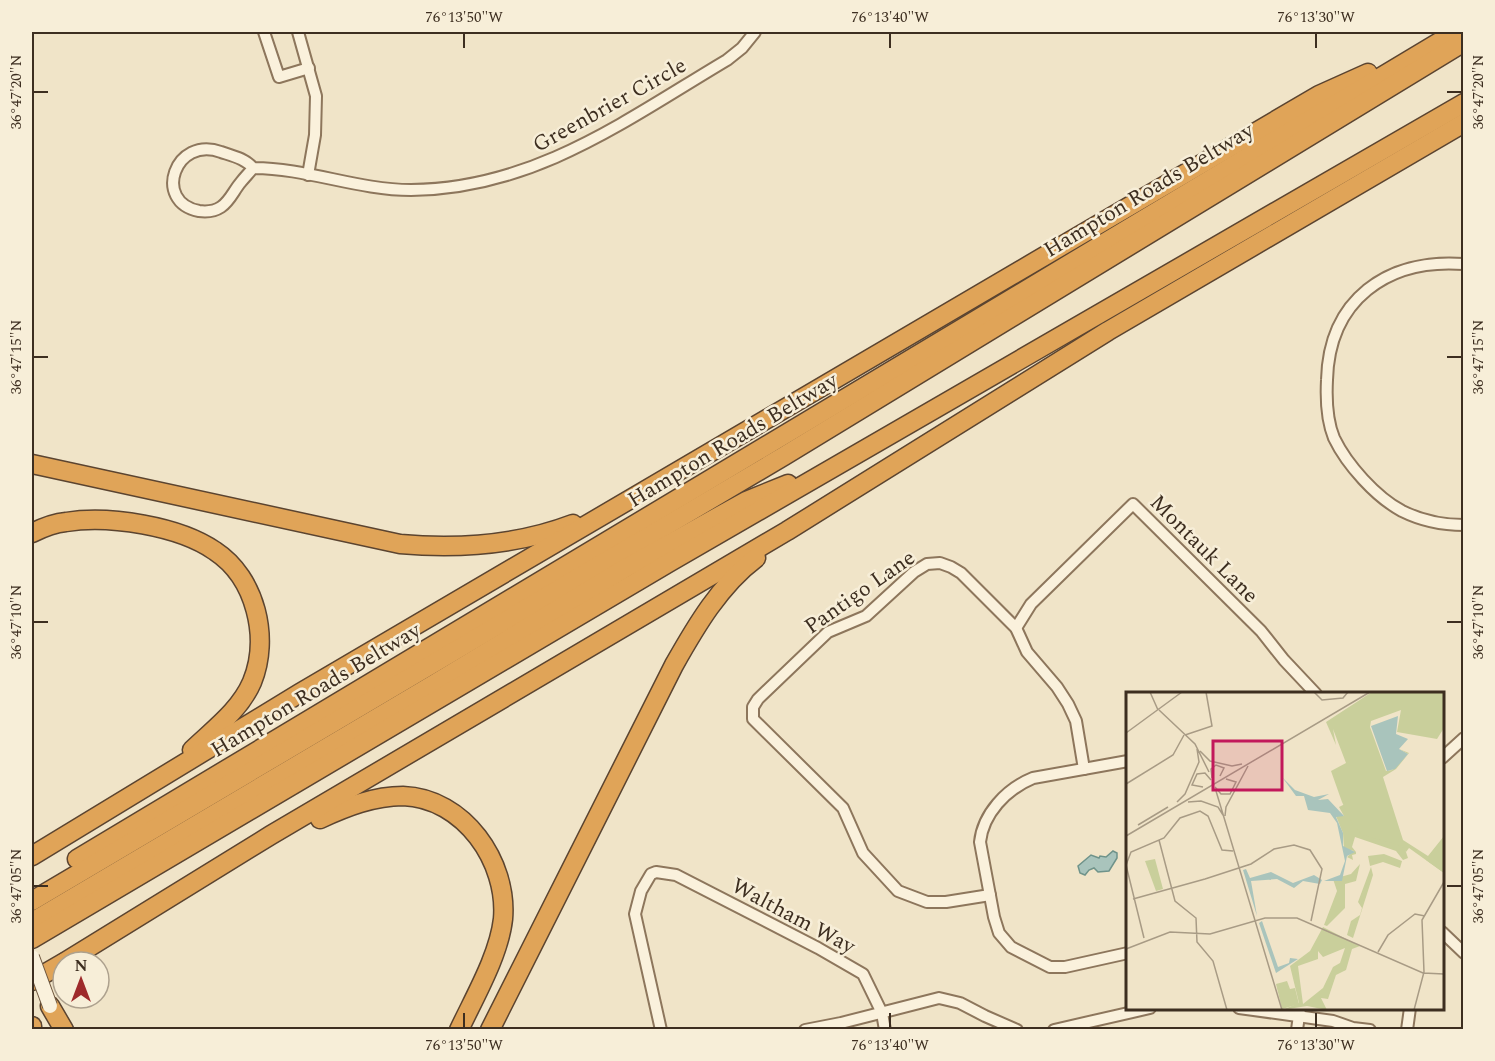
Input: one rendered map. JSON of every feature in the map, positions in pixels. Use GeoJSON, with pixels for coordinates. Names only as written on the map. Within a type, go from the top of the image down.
{"type":"FeatureCollection","features":[{"type":"Feature","properties":{"kind":"highway"},"geometry":{"type":"LineString","coordinates":[[32,856],[300,693],[1319,95],[1449,36]]}},
{"type":"Feature","properties":{"kind":"highway","name":"Hampton Roads Beltway"},"geometry":{"type":"LineString","coordinates":[[32,886],[1449,36]]}},
{"type":"Feature","properties":{"kind":"highway"},"geometry":{"type":"LineString","coordinates":[[32,901],[784,456],[1464,42]]}},
{"type":"Feature","properties":{"kind":"highway"},"geometry":{"type":"LineString","coordinates":[[32,939],[338,757],[1464,103]]}},
{"type":"Feature","properties":{"kind":"highway"},"geometry":{"type":"LineString","coordinates":[[85,950],[228,862],[821,510],[1107,331],[1464,123]]}},
{"type":"Feature","properties":{"kind":"highway"},"geometry":{"type":"LineString","coordinates":[[32,922],[624,569],[746,501],[851,458]]}},
{"type":"Feature","properties":{"kind":"highway"},"geometry":{"type":"LineString","coordinates":[[32,464],[373,540],[422,546],[491,544],[544,533],[573,524],[637,495]]}},
{"type":"Feature","properties":{"kind":"highway"},"geometry":{"type":"LineString","coordinates":[[490,1029],[691,634],[717,599],[752,562],[821,510]]}},
{"type":"Feature","properties":{"kind":"highway"},"geometry":{"type":"LineString","coordinates":[[32,533],[54,524],[74,521],[109,520],[146,526],[184,536],[214,550],[223,556],[244,582],[258,621],[258,659],[252,682],[234,710],[167,774]]}},
{"type":"Feature","properties":{"kind":"highway"},"geometry":{"type":"LineString","coordinates":[[228,862],[339,810],[379,798],[416,798],[443,808],[458,818],[479,838],[494,863],[503,891],[503,912],[498,942],[459,1029]]}},
{"type":"Feature","properties":{"kind":"highway"},"geometry":{"type":"LineString","coordinates":[[32,981],[51,970]]}},
{"type":"Feature","properties":{"kind":"highway"},"geometry":{"type":"LineString","coordinates":[[50,1006],[64,1029]]}},
{"type":"Feature","properties":{"kind":"main road"},"geometry":{"type":"LineString","coordinates":[[32,957],[50,1006]]}},
{"type":"Feature","properties":{"kind":"street"},"geometry":{"type":"LineString","coordinates":[[264,32],[279,77],[309,68]]}},
{"type":"Feature","properties":{"kind":"street"},"geometry":{"type":"LineString","coordinates":[[298,32],[316,96],[314,145],[308,175]]}},
{"type":"Feature","properties":{"kind":"street","name":"Greenbrier Circle"},"geometry":{"type":"LineString","coordinates":[[253,168],[228,202],[215,210],[205,212],[189,208],[177,199],[174,181],[178,164],[184,157],[196,150],[217,151],[249,163],[253,168],[288,170],[370,187],[411,190],[463,186],[535,168],[591,141],[727,60],[742,48],[754,32]]}},
{"type":"Feature","properties":{"kind":"street"},"geometry":{"type":"LineString","coordinates":[[1464,264],[1442,262],[1413,266],[1369,287],[1353,303],[1335,334],[1327,364],[1326,401],[1333,436],[1347,462],[1375,490],[1402,511],[1445,525],[1464,525]]}},
{"type":"Feature","properties":{"kind":"street","name":"Montauk Lane"},"geometry":{"type":"LineString","coordinates":[[1016,628],[1031,604],[1133,504],[1261,631],[1284,660],[1315,692]]}},
{"type":"Feature","properties":{"kind":"street","name":"Pantigo Lane"},"geometry":{"type":"LineString","coordinates":[[990,895],[946,902],[927,902],[898,891],[863,854],[843,808],[753,719],[753,707],[758,699],[828,632],[866,616],[914,572],[927,564],[940,563],[961,573],[1016,628],[1027,652],[1057,687],[1068,704],[1076,721],[1084,769]]}},
{"type":"Feature","properties":{"kind":"street"},"geometry":{"type":"LineString","coordinates":[[1444,758],[1464,738]]}},
{"type":"Feature","properties":{"kind":"street"},"geometry":{"type":"LineString","coordinates":[[1126,761],[1033,778],[1021,783],[987,817],[980,842],[999,933],[1011,946],[1050,967],[1065,968],[1126,953]]}},
{"type":"Feature","properties":{"kind":"street","name":"Waltham Way"},"geometry":{"type":"LineString","coordinates":[[661,1029],[635,914],[641,891],[651,874],[656,872],[676,875],[818,948],[863,974],[882,1013],[885,1029]]}},
{"type":"Feature","properties":{"kind":"street"},"geometry":{"type":"LineString","coordinates":[[1444,936],[1464,953]]}},
{"type":"Feature","properties":{"kind":"street"},"geometry":{"type":"LineString","coordinates":[[805,1029],[939,998],[960,1003],[1017,1029]]}},
{"type":"Feature","properties":{"kind":"street"},"geometry":{"type":"LineString","coordinates":[[1062,1029],[1142,1010]]}},
{"type":"Feature","properties":{"kind":"street"},"geometry":{"type":"LineString","coordinates":[[1263,1010],[1299,1013],[1353,1028],[1370,1029]]}},
{"type":"Feature","properties":{"kind":"street"},"geometry":{"type":"LineString","coordinates":[[1407,1029],[1410,1010]]}},
{"type":"Feature","properties":{"kind":"street"},"geometry":{"type":"LineString","coordinates":[[1298,1029],[1299,1013]]}},
{"type":"Feature","properties":{"kind":"water"},"geometry":{"type":"Polygon","coordinates":[[[1113,851],[1117,853],[1117,858],[1109,871],[1098,872],[1094,868],[1085,875],[1080,873],[1078,866],[1091,855],[1099,858],[1100,856],[1106,857],[1113,851]]]}}]}
